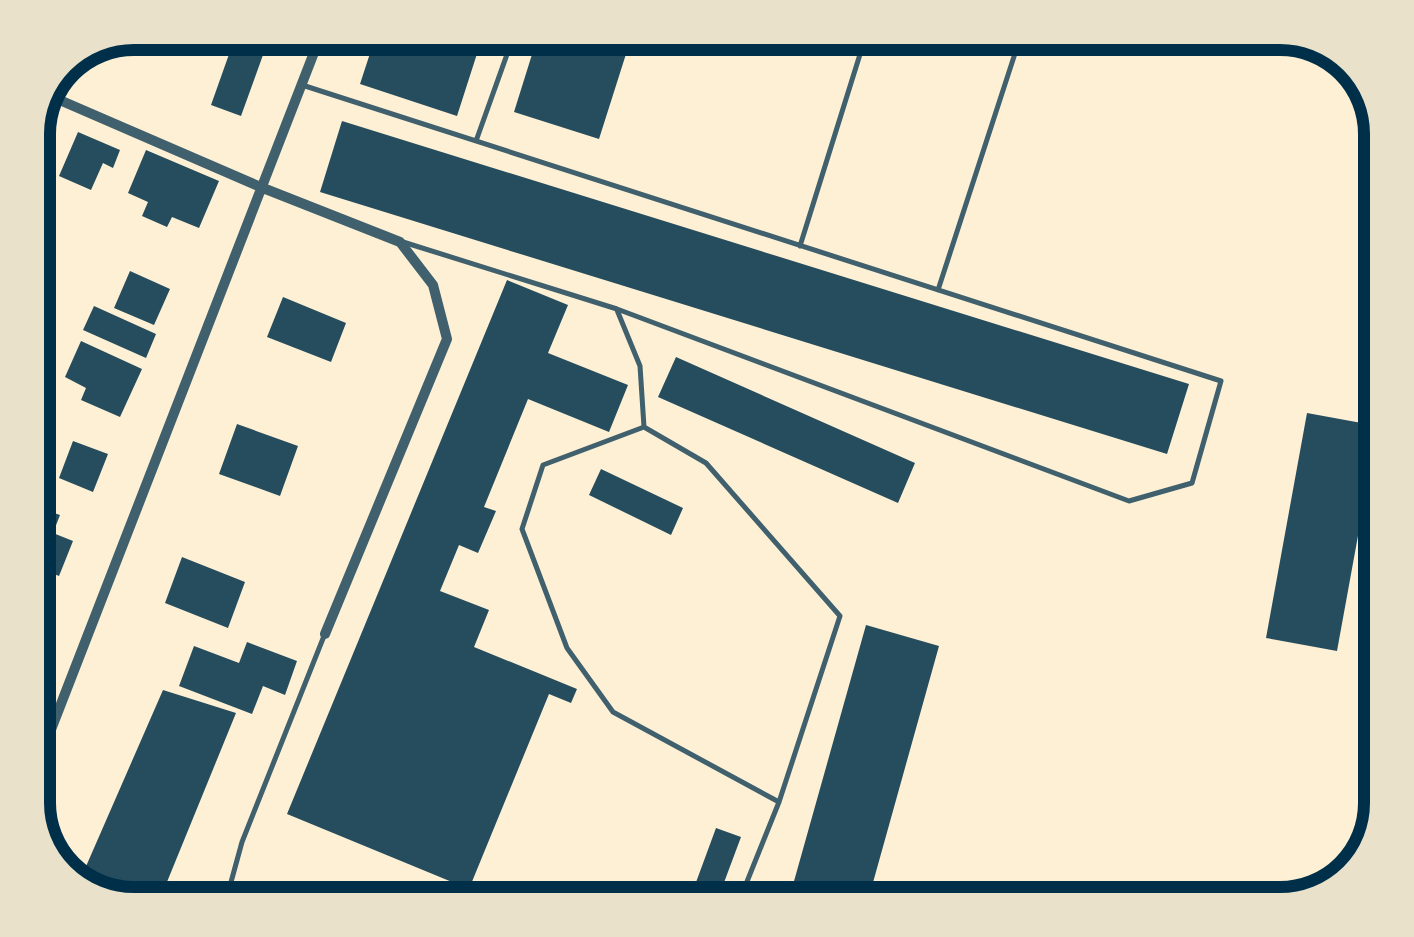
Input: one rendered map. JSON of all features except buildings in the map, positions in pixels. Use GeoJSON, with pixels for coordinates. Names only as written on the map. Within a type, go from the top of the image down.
{"type":"FeatureCollection","features":[{"type":"Feature","properties":{"kind":"street"},"geometry":{"type":"LineString","coordinates":[[50,733],[315,51]]}},
{"type":"Feature","properties":{"kind":"street"},"geometry":{"type":"LineString","coordinates":[[58,99],[400,242],[432,286],[446,339],[325,634]]}},
{"type":"Feature","properties":{"kind":"lane"},"geometry":{"type":"LineString","coordinates":[[800,246],[861,50]]}},
{"type":"Feature","properties":{"kind":"lane"},"geometry":{"type":"LineString","coordinates":[[938,290],[1016,50]]}},
{"type":"Feature","properties":{"kind":"lane"},"geometry":{"type":"LineString","coordinates":[[476,141],[507,51]]}},
{"type":"Feature","properties":{"kind":"lane"},"geometry":{"type":"LineString","coordinates":[[302,85],[1221,381],[1192,483],[1129,501],[617,309],[400,242]]}},
{"type":"Feature","properties":{"kind":"lane"},"geometry":{"type":"LineString","coordinates":[[617,309],[640,366],[644,427]]}},
{"type":"Feature","properties":{"kind":"lane"},"geometry":{"type":"LineString","coordinates":[[644,427],[706,463],[840,616],[779,802],[745,887]]}},
{"type":"Feature","properties":{"kind":"lane"},"geometry":{"type":"LineString","coordinates":[[644,427],[543,465],[522,529],[566,648],[613,712],[779,802]]}},
{"type":"Feature","properties":{"kind":"lane"},"geometry":{"type":"LineString","coordinates":[[230,887],[242,842],[325,634]]}}]}
